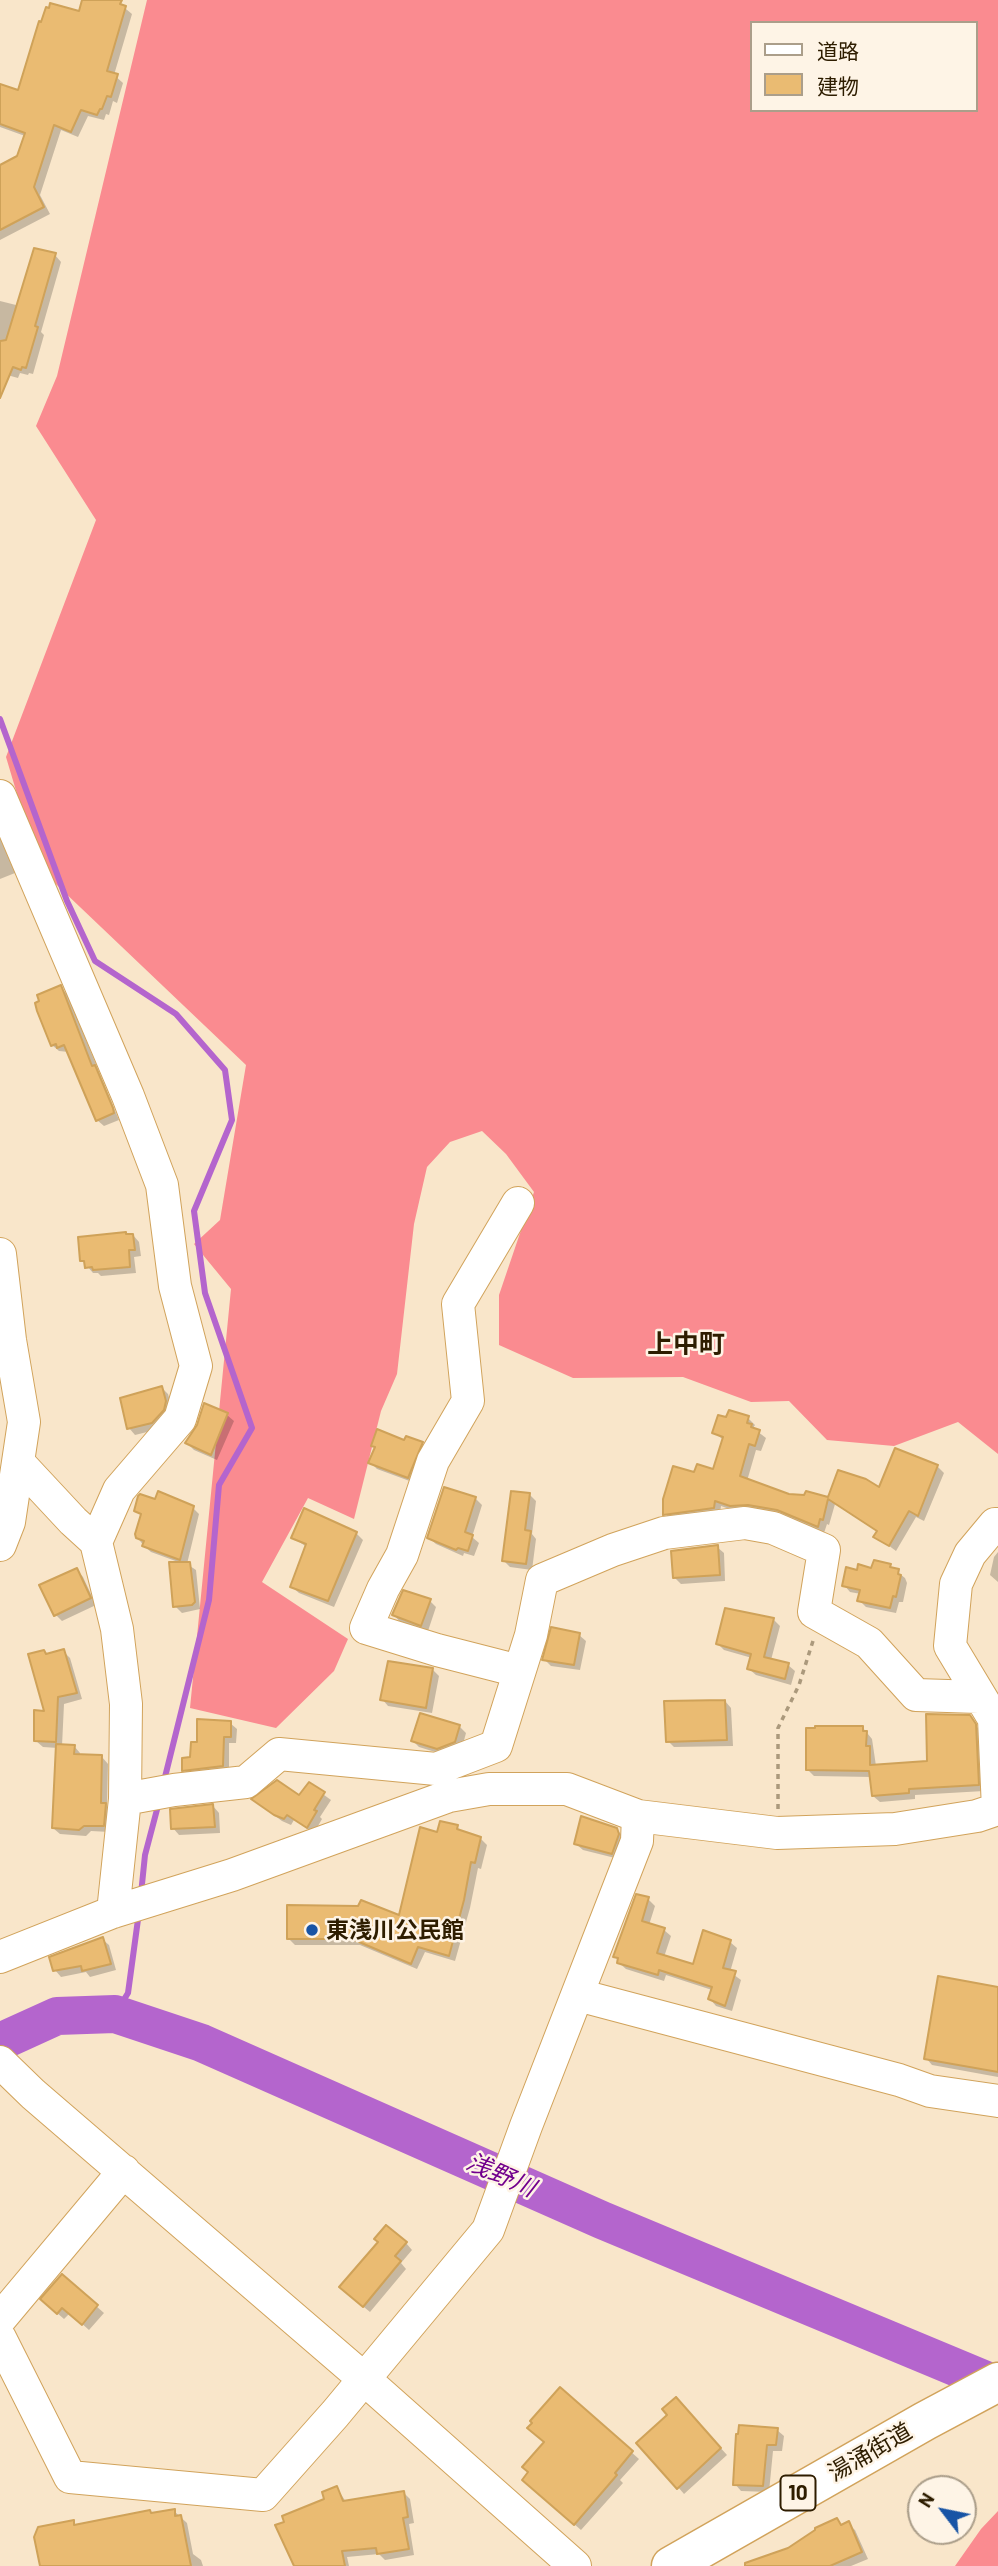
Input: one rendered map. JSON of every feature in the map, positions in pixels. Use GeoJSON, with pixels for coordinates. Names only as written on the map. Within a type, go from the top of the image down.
{"type":"FeatureCollection","features":[{"type":"Feature","properties":{"kind":"main road","name":"湯涌街道"},"geometry":{"type":"LineString","coordinates":[[671,2566],[998,2382]]}},
{"type":"Feature","properties":{"kind":"street"},"geometry":{"type":"LineString","coordinates":[[0,796],[113,1059],[162,1185],[175,1286],[196,1366],[180,1419],[119,1490],[96,1542]]}},
{"type":"Feature","properties":{"kind":"street"},"geometry":{"type":"LineString","coordinates":[[518,1203],[458,1304],[468,1401],[433,1461],[402,1555],[366,1628],[519,1671]]}},
{"type":"Feature","properties":{"kind":"street"},"geometry":{"type":"LineString","coordinates":[[0,1254],[9,1340],[24,1422],[9,1522],[0,1545]]}},
{"type":"Feature","properties":{"kind":"street"},"geometry":{"type":"LineString","coordinates":[[18,1462],[96,1542],[117,1629],[126,1704],[131,1798],[120,1910]]}},
{"type":"Feature","properties":{"kind":"street"},"geometry":{"type":"LineString","coordinates":[[131,1798],[246,1782],[279,1754],[436,1769],[496,1746],[531,1634],[542,1580],[613,1550],[664,1533],[745,1523],[773,1528],[824,1550],[814,1612],[869,1643],[916,1695],[979,1697]]}},
{"type":"Feature","properties":{"kind":"street"},"geometry":{"type":"LineString","coordinates":[[0,1957],[120,1910],[232,1875],[449,1796],[475,1792],[516,1788],[567,1789],[638,1816],[777,1833],[895,1829],[977,1816],[998,1809],[994,1719],[950,1646],[956,1584],[970,1554],[995,1524],[998,1524]]}},
{"type":"Feature","properties":{"kind":"street"},"geometry":{"type":"LineString","coordinates":[[0,2337],[70,2477],[263,2495],[335,2414],[488,2230],[637,1841],[638,1816]]}},
{"type":"Feature","properties":{"kind":"street"},"geometry":{"type":"LineString","coordinates":[[578,1995],[899,2080],[930,2091],[998,2101]]}},
{"type":"Feature","properties":{"kind":"street"},"geometry":{"type":"LineString","coordinates":[[0,2062],[33,2094],[363,2378],[575,2566]]}},
{"type":"Feature","properties":{"kind":"street"},"geometry":{"type":"LineString","coordinates":[[0,2319],[124,2171]]}},
{"type":"Feature","properties":{"kind":"path"},"geometry":{"type":"LineString","coordinates":[[777,1833],[778,1728],[799,1685],[822,1616]]}},
{"type":"Feature","properties":{"kind":"shaded area"},"geometry":{"type":"Polygon","coordinates":[[[147,0],[998,0],[998,1454],[958,1422],[894,1446],[827,1440],[789,1401],[751,1402],[683,1377],[573,1378],[499,1345],[499,1295],[534,1192],[506,1154],[482,1131],[450,1142],[427,1167],[414,1224],[397,1374],[381,1411],[354,1519],[308,1498],[262,1582],[348,1639],[334,1671],[276,1728],[190,1708],[231,1289],[194,1244],[220,1220],[246,1065],[39,868],[6,757],[96,520],[36,426],[57,376],[147,0]]]}},
{"type":"Feature","properties":{"kind":"shaded area"},"geometry":{"type":"Polygon","coordinates":[[[998,2511],[998,2566],[955,2566],[970,2545],[977,2545],[977,2535],[998,2511]]]}},
{"type":"Feature","properties":{"kind":"building"},"geometry":{"type":"Polygon","coordinates":[[[82,0],[122,0],[120,4],[126,6],[107,71],[118,74],[111,97],[107,96],[97,115],[81,110],[71,132],[54,125],[34,187],[44,207],[0,230],[0,165],[17,156],[25,133],[0,124],[0,84],[18,90],[39,21],[41,22],[46,7],[49,8],[50,3],[79,11],[82,0]]]}},
{"type":"Feature","properties":{"kind":"building"},"geometry":{"type":"Polygon","coordinates":[[[34,248],[56,253],[26,368],[22,367],[21,370],[13,367],[0,398],[0,341],[6,340],[34,248]]]}},
{"type":"Feature","properties":{"kind":"building"},"geometry":{"type":"Polygon","coordinates":[[[61,985],[92,1066],[95,1065],[113,1108],[114,1113],[96,1121],[64,1045],[57,1048],[56,1044],[51,1046],[37,1011],[37,995],[61,985]]]}},
{"type":"Feature","properties":{"kind":"building"},"geometry":{"type":"Polygon","coordinates":[[[126,1232],[133,1234],[135,1250],[129,1250],[130,1267],[93,1270],[92,1267],[85,1268],[84,1261],[80,1261],[78,1237],[126,1232]]]}},
{"type":"Feature","properties":{"kind":"building"},"geometry":{"type":"Polygon","coordinates":[[[162,1386],[166,1401],[164,1410],[152,1423],[127,1429],[120,1398],[162,1386]]]}},
{"type":"Feature","properties":{"kind":"building"},"geometry":{"type":"Polygon","coordinates":[[[204,1403],[228,1413],[211,1455],[185,1443],[197,1425],[204,1403]]]}},
{"type":"Feature","properties":{"kind":"building"},"geometry":{"type":"Polygon","coordinates":[[[729,1410],[749,1416],[747,1423],[760,1430],[755,1446],[749,1444],[740,1476],[789,1494],[804,1495],[806,1491],[828,1497],[838,1470],[866,1479],[879,1487],[895,1448],[938,1465],[918,1516],[909,1511],[889,1546],[873,1537],[877,1531],[828,1499],[823,1520],[820,1519],[818,1527],[777,1510],[748,1505],[730,1506],[715,1501],[714,1508],[663,1515],[663,1499],[673,1466],[694,1472],[697,1464],[713,1469],[723,1437],[712,1433],[718,1415],[726,1417],[729,1410]]]}},
{"type":"Feature","properties":{"kind":"building"},"geometry":{"type":"Polygon","coordinates":[[[377,1429],[404,1440],[406,1436],[423,1442],[408,1478],[368,1463],[375,1447],[371,1446],[377,1429]]]}},
{"type":"Feature","properties":{"kind":"building"},"geometry":{"type":"Polygon","coordinates":[[[444,1487],[476,1497],[465,1532],[473,1535],[468,1551],[458,1548],[456,1550],[427,1538],[444,1487]]]}},
{"type":"Feature","properties":{"kind":"building"},"geometry":{"type":"Polygon","coordinates":[[[158,1491],[194,1506],[180,1560],[142,1546],[144,1541],[136,1538],[141,1514],[134,1511],[138,1496],[140,1494],[155,1499],[158,1491]]]}},
{"type":"Feature","properties":{"kind":"building"},"geometry":{"type":"Polygon","coordinates":[[[511,1491],[530,1493],[525,1530],[531,1531],[526,1564],[502,1561],[511,1491]]]}},
{"type":"Feature","properties":{"kind":"building"},"geometry":{"type":"Polygon","coordinates":[[[304,1508],[357,1532],[328,1601],[290,1587],[306,1544],[291,1538],[304,1508]]]}},
{"type":"Feature","properties":{"kind":"building"},"geometry":{"type":"Polygon","coordinates":[[[718,1545],[720,1575],[673,1578],[671,1551],[718,1545]]]}},
{"type":"Feature","properties":{"kind":"building"},"geometry":{"type":"Polygon","coordinates":[[[874,1560],[891,1564],[890,1567],[899,1569],[898,1574],[901,1575],[896,1597],[893,1596],[890,1608],[857,1601],[860,1590],[842,1586],[846,1567],[857,1570],[858,1564],[871,1568],[874,1560]]]}},
{"type":"Feature","properties":{"kind":"building"},"geometry":{"type":"Polygon","coordinates":[[[169,1562],[190,1562],[195,1602],[192,1605],[173,1607],[169,1562]]]}},
{"type":"Feature","properties":{"kind":"building"},"geometry":{"type":"Polygon","coordinates":[[[77,1568],[91,1598],[54,1616],[39,1585],[77,1568]]]}},
{"type":"Feature","properties":{"kind":"building"},"geometry":{"type":"Polygon","coordinates":[[[403,1590],[431,1599],[421,1626],[392,1615],[403,1590]]]}},
{"type":"Feature","properties":{"kind":"building"},"geometry":{"type":"Polygon","coordinates":[[[725,1608],[774,1618],[764,1657],[789,1663],[785,1679],[747,1669],[751,1654],[716,1644],[725,1608]]]}},
{"type":"Feature","properties":{"kind":"building"},"geometry":{"type":"Polygon","coordinates":[[[551,1627],[580,1633],[574,1665],[542,1660],[551,1627]]]}},
{"type":"Feature","properties":{"kind":"building"},"geometry":{"type":"Polygon","coordinates":[[[64,1649],[77,1693],[58,1697],[56,1742],[34,1741],[34,1710],[44,1711],[28,1654],[44,1650],[46,1654],[64,1649]]]}},
{"type":"Feature","properties":{"kind":"building"},"geometry":{"type":"Polygon","coordinates":[[[388,1661],[433,1668],[426,1708],[380,1700],[388,1661]]]}},
{"type":"Feature","properties":{"kind":"building"},"geometry":{"type":"Polygon","coordinates":[[[725,1700],[727,1740],[666,1742],[664,1701],[725,1700]]]}},
{"type":"Feature","properties":{"kind":"building"},"geometry":{"type":"Polygon","coordinates":[[[420,1713],[460,1725],[455,1742],[437,1749],[411,1741],[420,1713]]]}},
{"type":"Feature","properties":{"kind":"building"},"geometry":{"type":"Polygon","coordinates":[[[926,1714],[970,1715],[976,1724],[979,1785],[909,1789],[909,1793],[872,1796],[869,1771],[806,1770],[806,1728],[815,1726],[863,1726],[863,1731],[867,1731],[866,1746],[870,1746],[870,1765],[927,1761],[926,1714]]]}},
{"type":"Feature","properties":{"kind":"building"},"geometry":{"type":"Polygon","coordinates":[[[197,1719],[231,1721],[231,1737],[224,1737],[223,1766],[182,1771],[182,1758],[190,1757],[191,1742],[197,1742],[197,1719]]]}},
{"type":"Feature","properties":{"kind":"building"},"geometry":{"type":"Polygon","coordinates":[[[56,1744],[75,1745],[74,1754],[102,1755],[101,1803],[106,1803],[104,1826],[84,1826],[79,1830],[52,1828],[56,1744]]]}},
{"type":"Feature","properties":{"kind":"building"},"geometry":{"type":"Polygon","coordinates":[[[277,1780],[299,1795],[309,1782],[325,1792],[307,1828],[287,1815],[284,1819],[274,1815],[251,1799],[277,1780]]]}},
{"type":"Feature","properties":{"kind":"building"},"geometry":{"type":"Polygon","coordinates":[[[213,1804],[215,1827],[171,1829],[170,1809],[213,1804]]]}},
{"type":"Feature","properties":{"kind":"building"},"geometry":{"type":"Polygon","coordinates":[[[581,1816],[617,1828],[619,1834],[612,1854],[574,1844],[581,1816]]]}},
{"type":"Feature","properties":{"kind":"building"},"geometry":{"type":"Polygon","coordinates":[[[440,1821],[458,1825],[457,1829],[481,1837],[475,1863],[471,1862],[449,1956],[418,1947],[411,1964],[352,1939],[287,1939],[287,1905],[358,1906],[361,1900],[399,1915],[420,1827],[437,1832],[440,1821]]]}},
{"type":"Feature","properties":{"kind":"building"},"geometry":{"type":"Polygon","coordinates":[[[636,1894],[649,1897],[642,1921],[665,1928],[657,1953],[693,1964],[703,1930],[731,1940],[723,1968],[736,1971],[725,2006],[708,1999],[712,1987],[659,1970],[658,1975],[617,1963],[618,1958],[613,1957],[636,1894]]]}},
{"type":"Feature","properties":{"kind":"building"},"geometry":{"type":"Polygon","coordinates":[[[103,1937],[111,1964],[82,1971],[81,1966],[53,1971],[49,1957],[103,1937]]]}},
{"type":"Feature","properties":{"kind":"building"},"geometry":{"type":"Polygon","coordinates":[[[938,1976],[998,1987],[998,2072],[924,2059],[938,1976]]]}},
{"type":"Feature","properties":{"kind":"building"},"geometry":{"type":"Polygon","coordinates":[[[386,2225],[407,2242],[395,2256],[401,2261],[363,2307],[339,2287],[378,2242],[374,2239],[386,2225]]]}},
{"type":"Feature","properties":{"kind":"building"},"geometry":{"type":"Polygon","coordinates":[[[62,2274],[98,2305],[82,2325],[62,2308],[57,2314],[40,2299],[62,2274]]]}},
{"type":"Feature","properties":{"kind":"building"},"geometry":{"type":"Polygon","coordinates":[[[560,2387],[633,2451],[615,2473],[617,2475],[574,2525],[522,2480],[528,2472],[522,2467],[544,2442],[527,2428],[560,2387]]]}},
{"type":"Feature","properties":{"kind":"building"},"geometry":{"type":"Polygon","coordinates":[[[676,2397],[721,2448],[677,2489],[636,2443],[667,2415],[662,2409],[676,2397]]]}},
{"type":"Feature","properties":{"kind":"building"},"geometry":{"type":"Polygon","coordinates":[[[739,2425],[778,2428],[776,2445],[767,2445],[763,2486],[733,2485],[739,2425]]]}},
{"type":"Feature","properties":{"kind":"building"},"geometry":{"type":"Polygon","coordinates":[[[337,2486],[343,2501],[404,2491],[408,2517],[403,2518],[409,2549],[377,2554],[376,2548],[342,2551],[345,2566],[294,2566],[275,2525],[284,2522],[282,2516],[324,2499],[322,2492],[337,2486]]]}},
{"type":"Feature","properties":{"kind":"building"},"geometry":{"type":"Polygon","coordinates":[[[175,2509],[175,2516],[181,2515],[191,2566],[40,2566],[34,2537],[38,2527],[74,2520],[74,2525],[150,2510],[151,2513],[175,2509]]]}},
{"type":"Feature","properties":{"kind":"building"},"geometry":{"type":"Polygon","coordinates":[[[837,2518],[841,2525],[849,2521],[862,2552],[830,2566],[745,2566],[745,2563],[788,2548],[815,2528],[837,2518]]]}},
{"type":"Feature","properties":{"kind":"waterway"},"geometry":{"type":"LineString","coordinates":[[0,719],[67,901],[95,961],[176,1014],[225,1070],[232,1120],[194,1211],[205,1293],[252,1428],[219,1485],[209,1600],[164,1781]]}},
{"type":"Feature","properties":{"kind":"waterway"},"geometry":{"type":"LineString","coordinates":[[141,1894],[145,1855],[159,1802]]}},
{"type":"Feature","properties":{"kind":"waterway"},"geometry":{"type":"LineString","coordinates":[[115,2014],[128,1993],[139,1912]]}},
{"type":"Feature","properties":{"kind":"waterway","name":"浅野川"},"geometry":{"type":"LineString","coordinates":[[0,2042],[57,2016],[115,2014],[202,2043],[602,2220],[998,2385]]}},
{"type":"Feature","properties":{"kind":"place","name":"東浅川公民館"},"geometry":{"type":"Point","coordinates":[312,1930]}},
{"type":"Feature","properties":{"kind":"district","name":"上中町"},"geometry":{"type":"Point","coordinates":[686,1344]}}]}
